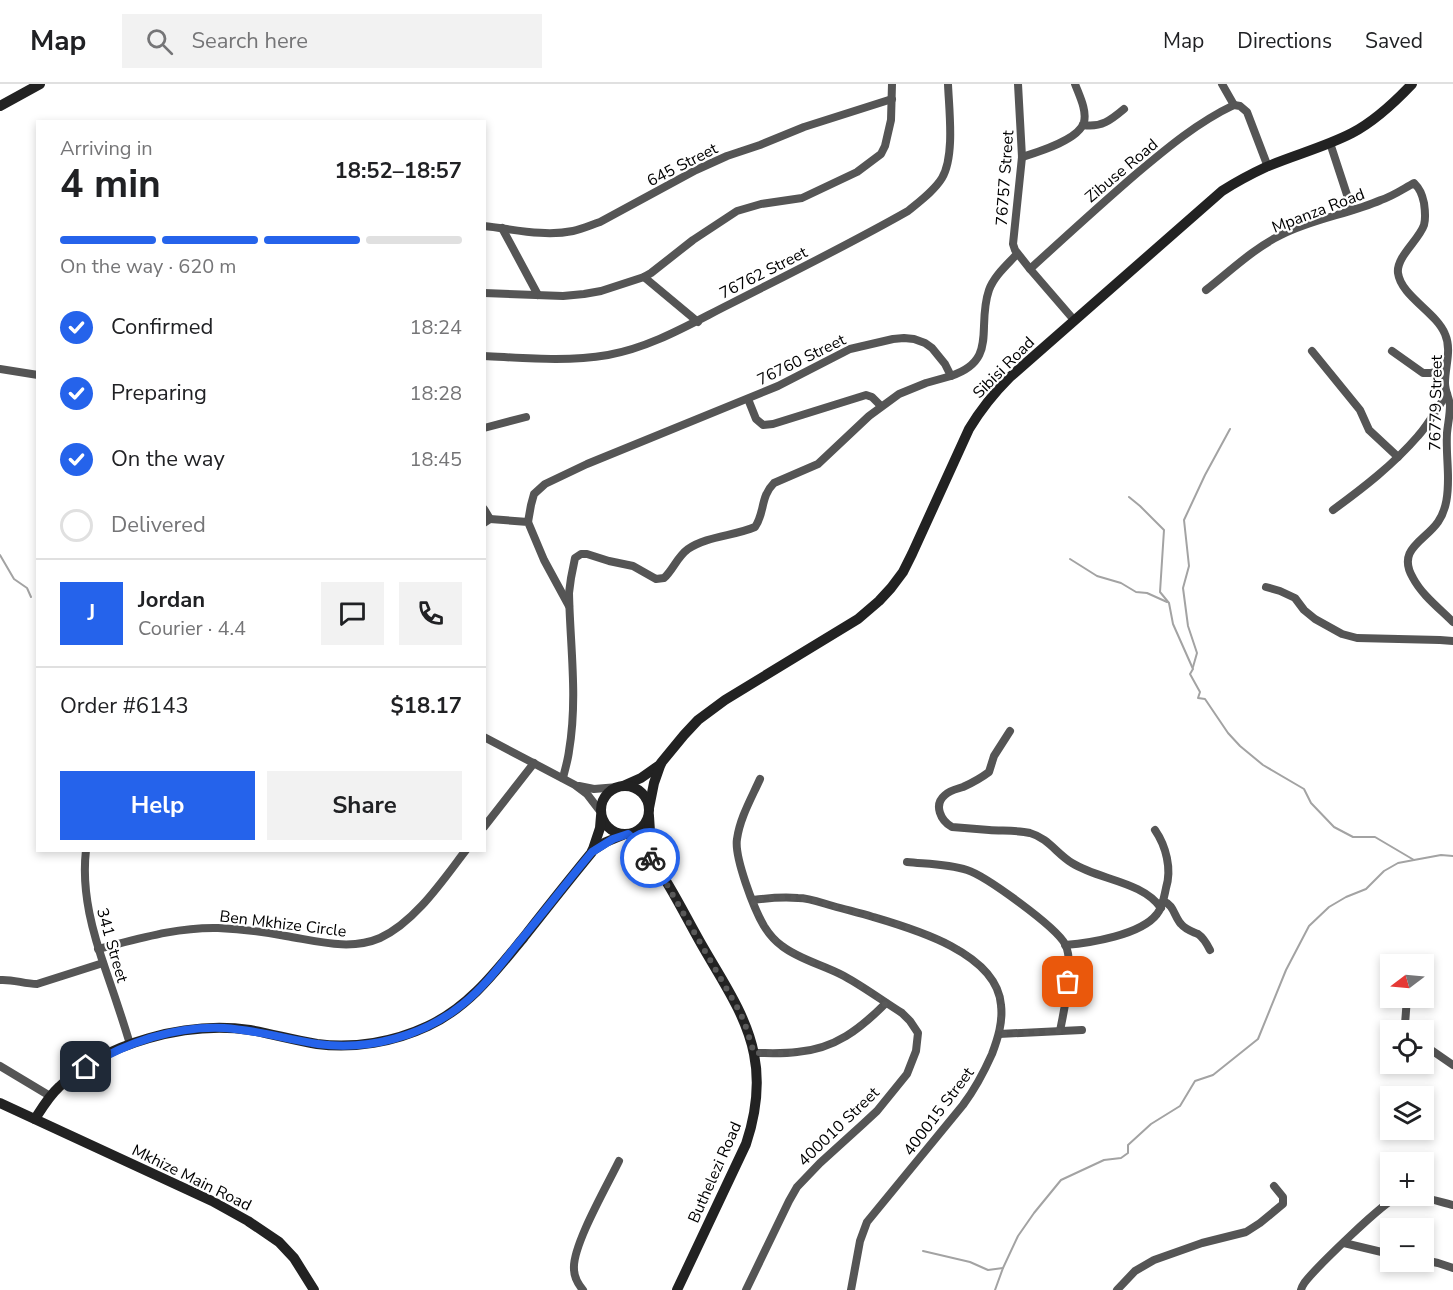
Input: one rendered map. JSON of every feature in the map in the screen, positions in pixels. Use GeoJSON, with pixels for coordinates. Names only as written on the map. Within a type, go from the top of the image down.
{"type":"FeatureCollection","features":[{"type":"Feature","properties":{"kind":"street"},"geometry":{"type":"LineString","coordinates":[[0,106],[40,84]]}},
{"type":"Feature","properties":{"kind":"street"},"geometry":{"type":"LineString","coordinates":[[486,293],[563,296],[584,294],[644,277],[693,240],[737,211],[761,204],[801,198],[857,171],[881,154],[889,136],[892,84]]}},
{"type":"Feature","properties":{"kind":"street","name":"76762 Street"},"geometry":{"type":"LineString","coordinates":[[486,357],[573,360],[610,354],[648,344],[698,322],[908,211],[929,194],[944,174],[949,158],[948,84]]}},
{"type":"Feature","properties":{"kind":"street","name":"76757 Street"},"geometry":{"type":"LineString","coordinates":[[1017,254],[1013,247],[1013,238],[1022,157],[1018,84]]}},
{"type":"Feature","properties":{"kind":"street"},"geometry":{"type":"LineString","coordinates":[[1022,157],[1057,144],[1083,125],[1083,109],[1076,84]]}},
{"type":"Feature","properties":{"kind":"street"},"geometry":{"type":"LineString","coordinates":[[1222,84],[1234,105],[1240,106],[1247,112],[1268,167]]}},
{"type":"Feature","properties":{"kind":"street","name":"Sibisi Road"},"geometry":{"type":"LineString","coordinates":[[620,787],[641,778],[661,764],[684,735],[707,712],[858,619],[879,601],[903,572],[978,413],[1010,377],[1074,320],[1222,191],[1243,178],[1330,143],[1369,123],[1399,99],[1412,84]]}},
{"type":"Feature","properties":{"kind":"street","name":"645 Street"},"geometry":{"type":"LineString","coordinates":[[486,226],[556,233],[587,227],[727,156],[804,127],[892,99]]}},
{"type":"Feature","properties":{"kind":"street","name":"Zibuse Road"},"geometry":{"type":"LineString","coordinates":[[1030,269],[1164,150],[1198,125],[1234,105]]}},
{"type":"Feature","properties":{"kind":"street"},"geometry":{"type":"LineString","coordinates":[[1083,125],[1092,127],[1102,124],[1124,109]]}},
{"type":"Feature","properties":{"kind":"street"},"geometry":{"type":"LineString","coordinates":[[1330,143],[1352,210]]}},
{"type":"Feature","properties":{"kind":"street","name":"Mpanza Road"},"geometry":{"type":"LineString","coordinates":[[1206,290],[1280,235],[1380,201],[1414,183]]}},
{"type":"Feature","properties":{"kind":"street","name":"76779 Street"},"geometry":{"type":"LineString","coordinates":[[1414,183],[1421,192],[1425,215],[1424,225],[1399,265],[1398,272],[1405,287],[1415,300],[1446,327],[1449,346],[1445,387],[1450,405],[1447,432],[1447,499],[1444,511],[1437,523],[1412,547],[1408,563],[1413,579],[1453,622]]}},
{"type":"Feature","properties":{"kind":"street"},"geometry":{"type":"LineString","coordinates":[[502,228],[538,295]]}},
{"type":"Feature","properties":{"kind":"street"},"geometry":{"type":"LineString","coordinates":[[562,778],[569,751],[573,702],[569,607],[575,558],[581,554],[587,554],[633,566],[656,579],[664,578],[681,556],[694,546],[755,527],[765,496],[774,483],[818,464],[869,416],[899,394],[951,376],[977,361],[981,354],[985,307],[990,287],[997,275],[1017,254],[1074,320]]}},
{"type":"Feature","properties":{"kind":"street"},"geometry":{"type":"LineString","coordinates":[[644,277],[698,322]]}},
{"type":"Feature","properties":{"kind":"street","name":"76760 Street"},"geometry":{"type":"LineString","coordinates":[[528,522],[534,495],[545,484],[587,464],[778,386],[850,349],[893,339],[914,339],[925,342],[938,355],[951,376]]}},
{"type":"Feature","properties":{"kind":"street"},"geometry":{"type":"LineString","coordinates":[[1312,351],[1360,410],[1369,430],[1398,457]]}},
{"type":"Feature","properties":{"kind":"street"},"geometry":{"type":"LineString","coordinates":[[1392,351],[1423,373],[1445,370]]}},
{"type":"Feature","properties":{"kind":"street"},"geometry":{"type":"LineString","coordinates":[[0,369],[36,375]]}},
{"type":"Feature","properties":{"kind":"street"},"geometry":{"type":"LineString","coordinates":[[1333,510],[1378,476],[1419,436],[1447,394]]}},
{"type":"Feature","properties":{"kind":"street","name":"76760 Street"},"geometry":{"type":"LineString","coordinates":[[748,399],[756,419],[763,425],[866,396],[872,397],[881,406]]}},
{"type":"Feature","properties":{"kind":"street"},"geometry":{"type":"LineString","coordinates":[[486,427],[526,417]]}},
{"type":"Feature","properties":{"kind":"street"},"geometry":{"type":"LineString","coordinates":[[488,521],[528,522],[544,560],[569,607]]}},
{"type":"Feature","properties":{"kind":"street"},"geometry":{"type":"LineString","coordinates":[[1266,587],[1295,598],[1315,619],[1342,634],[1357,638],[1453,641]]}},
{"type":"Feature","properties":{"kind":"street"},"geometry":{"type":"LineString","coordinates":[[1010,731],[994,756],[989,772],[944,795],[939,811],[945,823],[952,827],[1019,831],[1039,836],[1072,863],[1143,891],[1162,905],[1171,906],[1180,923],[1199,935],[1210,950]]}},
{"type":"Feature","properties":{"kind":"street"},"geometry":{"type":"LineString","coordinates":[[486,738],[575,785],[587,794],[601,813]]}},
{"type":"Feature","properties":{"kind":"street"},"geometry":{"type":"LineString","coordinates":[[486,824],[534,763]]}},
{"type":"Feature","properties":{"kind":"street","name":"Sibisi Road"},"geometry":{"type":"LineString","coordinates":[[649,811],[654,783],[661,764]]}},
{"type":"Feature","properties":{"kind":"street","name":"400010 Street"},"geometry":{"type":"LineString","coordinates":[[746,1290],[797,1187],[877,1111],[907,1074],[916,1051],[918,1033],[902,1013],[845,976],[785,948],[760,919],[737,853],[737,841],[746,807],[760,779]]}},
{"type":"Feature","properties":{"kind":"street"},"geometry":{"type":"LineString","coordinates":[[35,1119],[50,1096],[72,1075],[130,1044],[158,1035],[222,1028],[250,1030],[320,1044],[362,1045],[388,1040],[429,1025],[464,1004],[490,978],[592,852],[606,842],[635,832],[646,821],[649,811],[647,801],[637,790],[630,787],[594,789],[575,785]]}},
{"type":"Feature","properties":{"kind":"street"},"geometry":{"type":"LineString","coordinates":[[592,852],[600,828],[602,803],[605,796],[611,790],[620,787]]}},
{"type":"Feature","properties":{"kind":"street","name":"Buthelezi Road"},"geometry":{"type":"LineString","coordinates":[[649,811],[651,847],[658,869]]}},
{"type":"Feature","properties":{"kind":"street","name":"Buthelezi Road"},"geometry":{"type":"LineString","coordinates":[[601,813],[609,829],[626,835],[642,847],[658,869],[737,1007],[754,1053],[757,1075],[752,1125],[746,1143],[677,1290]]}},
{"type":"Feature","properties":{"kind":"street"},"geometry":{"type":"LineString","coordinates":[[1065,945],[1096,941],[1129,931],[1153,918],[1162,905],[1169,873],[1163,845],[1155,830]]}},
{"type":"Feature","properties":{"kind":"street","name":"341 Street"},"geometry":{"type":"LineString","coordinates":[[86,852],[87,902],[91,927],[130,1044]]}},
{"type":"Feature","properties":{"kind":"street","name":"Ben Mkhize Circle"},"geometry":{"type":"LineString","coordinates":[[98,949],[169,931],[217,928],[252,930],[337,944],[367,943],[399,927],[423,904],[464,852]]}},
{"type":"Feature","properties":{"kind":"street"},"geometry":{"type":"LineString","coordinates":[[907,862],[960,868],[975,874],[1051,927],[1065,945],[1069,968],[1060,1031]]}},
{"type":"Feature","properties":{"kind":"street","name":"400015 Street"},"geometry":{"type":"LineString","coordinates":[[753,900],[800,898],[816,901],[899,924],[928,935],[953,947],[980,966],[994,983],[999,994],[1001,1004],[999,1034],[985,1070],[974,1090],[867,1222],[860,1242],[851,1290]]}},
{"type":"Feature","properties":{"kind":"street"},"geometry":{"type":"LineString","coordinates":[[0,980],[8,979],[37,984],[103,963]]}},
{"type":"Feature","properties":{"kind":"street"},"geometry":{"type":"LineString","coordinates":[[754,1053],[796,1053],[829,1045],[855,1031],[886,1003]]}},
{"type":"Feature","properties":{"kind":"street"},"geometry":{"type":"LineString","coordinates":[[999,1034],[1082,1030]]}},
{"type":"Feature","properties":{"kind":"street"},"geometry":{"type":"LineString","coordinates":[[1434,1052],[1453,1065]]}},
{"type":"Feature","properties":{"kind":"street"},"geometry":{"type":"LineString","coordinates":[[0,1066],[50,1096]]}},
{"type":"Feature","properties":{"kind":"street","name":"Mkhize Main Road"},"geometry":{"type":"LineString","coordinates":[[0,1103],[202,1197],[248,1221],[279,1242],[294,1258],[314,1290]]}},
{"type":"Feature","properties":{"kind":"street"},"geometry":{"type":"LineString","coordinates":[[583,1290],[577,1281],[573,1267],[575,1253],[619,1161]]}},
{"type":"Feature","properties":{"kind":"street"},"geometry":{"type":"LineString","coordinates":[[1117,1290],[1135,1271],[1154,1260],[1202,1243],[1246,1232],[1254,1227],[1283,1204],[1282,1197],[1274,1185]]}},
{"type":"Feature","properties":{"kind":"street"},"geometry":{"type":"LineString","coordinates":[[1301,1290],[1304,1283],[1344,1243],[1393,1198],[1412,1196],[1453,1205]]}},
{"type":"Feature","properties":{"kind":"street"},"geometry":{"type":"LineString","coordinates":[[1344,1243],[1380,1252]]}},
{"type":"Feature","properties":{"kind":"street"},"geometry":{"type":"LineString","coordinates":[[1434,1262],[1453,1268]]}},
{"type":"Feature","properties":{"kind":"waterway"},"geometry":{"type":"LineString","coordinates":[[1193,667],[1197,653],[1188,626],[1183,588],[1189,566],[1184,520],[1230,429]]}},
{"type":"Feature","properties":{"kind":"waterway"},"geometry":{"type":"LineString","coordinates":[[1129,497],[1164,530],[1160,592],[1169,603],[1173,624],[1193,669],[1190,674],[1200,692],[1198,698],[1205,699],[1228,733],[1263,765],[1304,789],[1311,803],[1334,827],[1353,837],[1375,837],[1414,860],[1441,855],[1453,856]]}},
{"type":"Feature","properties":{"kind":"waterway"},"geometry":{"type":"LineString","coordinates":[[0,555],[14,579],[27,588],[31,597]]}},
{"type":"Feature","properties":{"kind":"waterway"},"geometry":{"type":"LineString","coordinates":[[1070,559],[1097,576],[1167,602]]}},
{"type":"Feature","properties":{"kind":"waterway"},"geometry":{"type":"LineString","coordinates":[[995,1290],[1018,1236],[1061,1180],[1104,1160],[1121,1158],[1128,1153],[1128,1145],[1151,1124],[1180,1106],[1195,1081],[1213,1075],[1258,1039],[1286,970],[1309,926],[1329,907],[1366,889],[1384,871],[1398,863],[1414,860]]}},
{"type":"Feature","properties":{"kind":"waterway"},"geometry":{"type":"LineString","coordinates":[[923,1251],[970,1262],[988,1270],[1003,1268]]}},
{"type":"Feature","properties":{"kind":"way so far"},"geometry":{"type":"LineString","coordinates":[[650,858],[737,1007],[754,1053],[796,1053],[829,1045],[855,1031],[886,1003],[845,976],[785,948],[774,939],[760,919],[753,900],[800,898],[816,901],[899,924],[953,947],[980,966],[994,983],[1001,1004],[999,1034],[1060,1031],[1068,982]]}},
{"type":"Feature","properties":{"kind":"route"},"geometry":{"type":"LineString","coordinates":[[86,1067],[130,1044],[158,1035],[194,1029],[250,1030],[320,1044],[343,1045],[362,1045],[410,1033],[429,1025],[464,1004],[490,978],[592,852],[601,845],[628,834],[650,858]]}}]}
